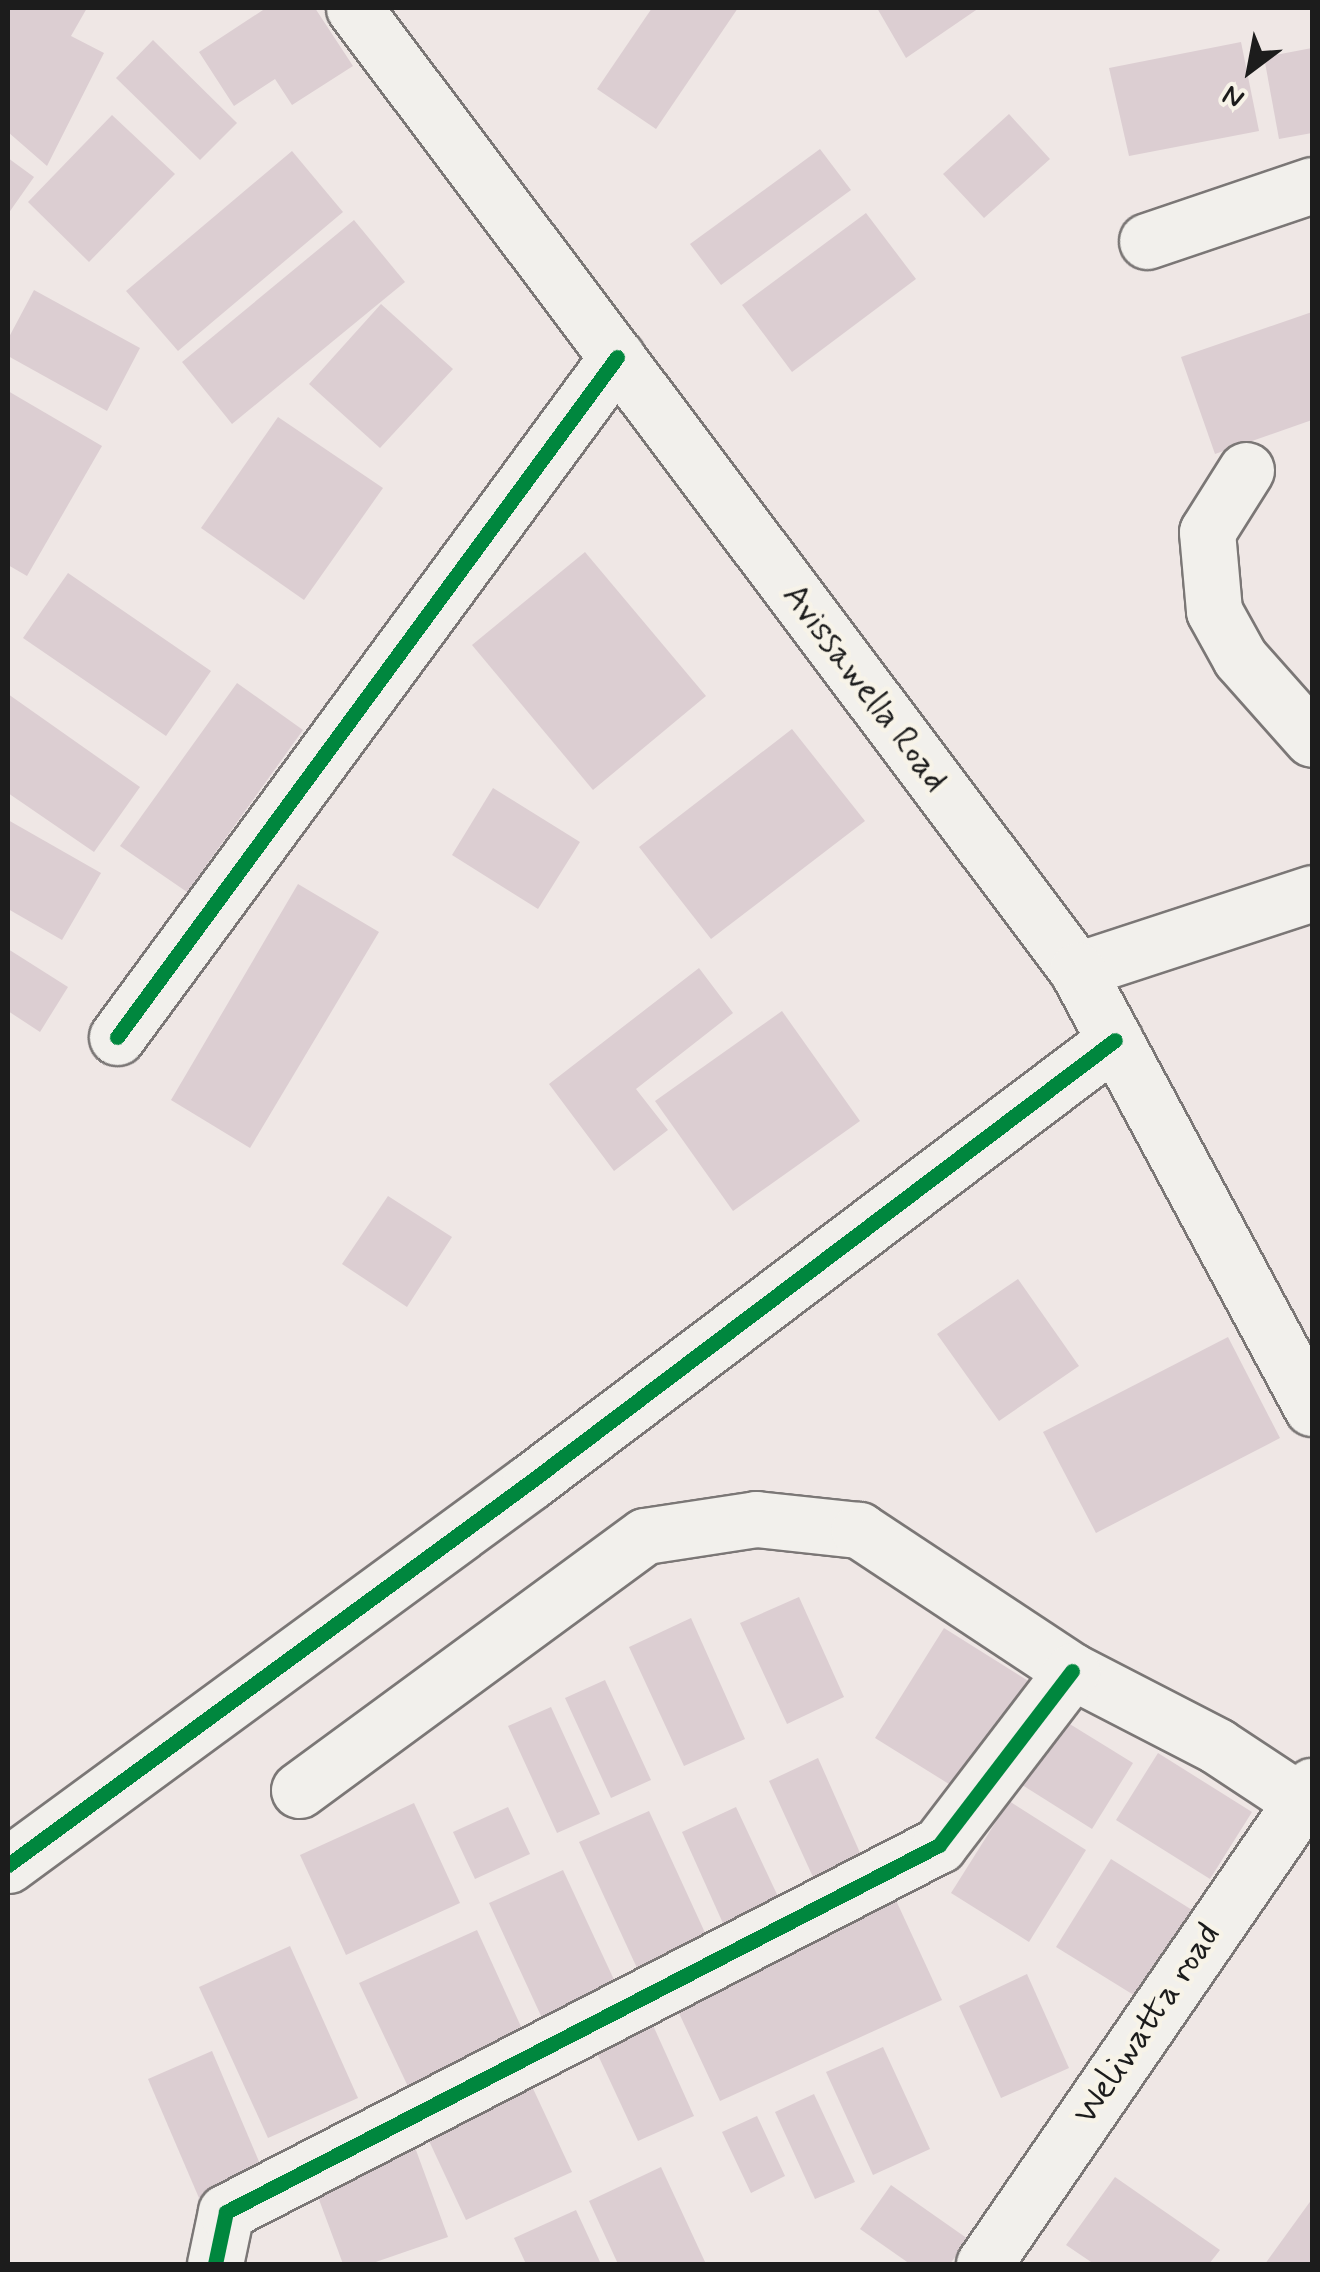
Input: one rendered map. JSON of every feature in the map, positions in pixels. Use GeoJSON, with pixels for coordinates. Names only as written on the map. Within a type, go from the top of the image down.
{"type":"FeatureCollection","features":[{"type":"Feature","properties":{"kind":"street","name":"Avissawella Road"},"geometry":{"type":"LineString","coordinates":[[354,8],[1076,970],[1312,1408]]}},
{"type":"Feature","properties":{"kind":"street"},"geometry":{"type":"LineString","coordinates":[[1147,241],[1312,186]]}},
{"type":"Feature","properties":{"kind":"street"},"geometry":{"type":"LineString","coordinates":[[117,1037],[617,357]]}},
{"type":"Feature","properties":{"kind":"street"},"geometry":{"type":"LineString","coordinates":[[1246,470],[1207,532],[1214,611],[1240,658],[1312,740]]}},
{"type":"Feature","properties":{"kind":"street"},"geometry":{"type":"LineString","coordinates":[[1076,970],[1312,892]]}},
{"type":"Feature","properties":{"kind":"street"},"geometry":{"type":"LineString","coordinates":[[8,1865],[499,1505],[1115,1040]]}},
{"type":"Feature","properties":{"kind":"street"},"geometry":{"type":"LineString","coordinates":[[299,1790],[645,1536],[738,1522],[859,1530],[1072,1671],[1306,1793]]}},
{"type":"Feature","properties":{"kind":"street"},"geometry":{"type":"LineString","coordinates":[[215,2264],[226,2212],[939,1845],[1072,1671]]}},
{"type":"Feature","properties":{"kind":"street","name":"Weliwatta road"},"geometry":{"type":"LineString","coordinates":[[984,2264],[1306,1793]]}},
{"type":"Feature","properties":{"kind":"building"},"geometry":{"type":"Polygon","coordinates":[[[8,8],[87,8],[71,36],[104,53],[47,166],[8,132],[8,8]]]}},
{"type":"Feature","properties":{"kind":"building"},"geometry":{"type":"Polygon","coordinates":[[[266,8],[315,8],[353,66],[292,105],[275,79],[234,106],[199,52],[266,8]]]}},
{"type":"Feature","properties":{"kind":"building"},"geometry":{"type":"Polygon","coordinates":[[[652,8],[738,8],[656,129],[597,89],[652,8]]]}},
{"type":"Feature","properties":{"kind":"building"},"geometry":{"type":"Polygon","coordinates":[[[877,8],[979,8],[906,58],[877,8]]]}},
{"type":"Feature","properties":{"kind":"building"},"geometry":{"type":"Polygon","coordinates":[[[153,40],[237,123],[200,160],[116,78],[153,40]]]}},
{"type":"Feature","properties":{"kind":"building"},"geometry":{"type":"Polygon","coordinates":[[[1241,42],[1259,131],[1129,156],[1109,68],[1241,42]]]}},
{"type":"Feature","properties":{"kind":"building"},"geometry":{"type":"Polygon","coordinates":[[[1312,48],[1312,133],[1279,139],[1264,57],[1312,48]]]}},
{"type":"Feature","properties":{"kind":"building"},"geometry":{"type":"Polygon","coordinates":[[[1009,114],[1050,159],[984,218],[943,174],[1009,114]]]}},
{"type":"Feature","properties":{"kind":"building"},"geometry":{"type":"Polygon","coordinates":[[[112,115],[175,174],[89,262],[28,202],[112,115]]]}},
{"type":"Feature","properties":{"kind":"building"},"geometry":{"type":"Polygon","coordinates":[[[820,149],[851,190],[721,285],[690,244],[820,149]]]}},
{"type":"Feature","properties":{"kind":"building"},"geometry":{"type":"Polygon","coordinates":[[[292,151],[343,212],[178,351],[126,291],[292,151]]]}},
{"type":"Feature","properties":{"kind":"building"},"geometry":{"type":"Polygon","coordinates":[[[8,158],[34,177],[8,214],[8,158]]]}},
{"type":"Feature","properties":{"kind":"building"},"geometry":{"type":"Polygon","coordinates":[[[866,213],[916,279],[792,372],[742,305],[866,213]]]}},
{"type":"Feature","properties":{"kind":"building"},"geometry":{"type":"Polygon","coordinates":[[[354,220],[405,282],[232,424],[182,362],[354,220]]]}},
{"type":"Feature","properties":{"kind":"building"},"geometry":{"type":"Polygon","coordinates":[[[34,290],[140,348],[107,411],[8,356],[8,339],[34,290]]]}},
{"type":"Feature","properties":{"kind":"building"},"geometry":{"type":"Polygon","coordinates":[[[381,304],[453,369],[380,448],[309,384],[381,304]]]}},
{"type":"Feature","properties":{"kind":"building"},"geometry":{"type":"Polygon","coordinates":[[[1312,312],[1312,420],[1215,454],[1181,357],[1312,312]]]}},
{"type":"Feature","properties":{"kind":"building"},"geometry":{"type":"Polygon","coordinates":[[[8,391],[102,446],[27,576],[8,565],[8,391]]]}},
{"type":"Feature","properties":{"kind":"building"},"geometry":{"type":"Polygon","coordinates":[[[278,417],[383,488],[304,600],[201,528],[278,417]]]}},
{"type":"Feature","properties":{"kind":"building"},"geometry":{"type":"Polygon","coordinates":[[[585,552],[706,696],[593,790],[472,645],[585,552]]]}},
{"type":"Feature","properties":{"kind":"building"},"geometry":{"type":"Polygon","coordinates":[[[68,573],[211,671],[166,736],[23,638],[68,573]]]}},
{"type":"Feature","properties":{"kind":"building"},"geometry":{"type":"Polygon","coordinates":[[[237,683],[303,730],[187,892],[120,846],[237,683]]]}},
{"type":"Feature","properties":{"kind":"building"},"geometry":{"type":"Polygon","coordinates":[[[8,694],[140,787],[94,852],[8,793],[8,694]]]}},
{"type":"Feature","properties":{"kind":"building"},"geometry":{"type":"Polygon","coordinates":[[[792,729],[865,821],[711,939],[639,847],[792,729]]]}},
{"type":"Feature","properties":{"kind":"building"},"geometry":{"type":"Polygon","coordinates":[[[493,788],[580,842],[538,909],[452,855],[493,788]]]}},
{"type":"Feature","properties":{"kind":"building"},"geometry":{"type":"Polygon","coordinates":[[[8,820],[101,873],[62,940],[8,909],[8,820]]]}},
{"type":"Feature","properties":{"kind":"building"},"geometry":{"type":"Polygon","coordinates":[[[298,884],[379,932],[250,1148],[171,1100],[298,884]]]}},
{"type":"Feature","properties":{"kind":"building"},"geometry":{"type":"Polygon","coordinates":[[[8,949],[68,987],[40,1032],[8,1011],[8,949]]]}},
{"type":"Feature","properties":{"kind":"building"},"geometry":{"type":"Polygon","coordinates":[[[699,968],[733,1013],[636,1089],[668,1130],[614,1171],[549,1084],[699,968]]]}},
{"type":"Feature","properties":{"kind":"building"},"geometry":{"type":"Polygon","coordinates":[[[782,1011],[860,1121],[733,1211],[655,1101],[782,1011]]]}},
{"type":"Feature","properties":{"kind":"building"},"geometry":{"type":"Polygon","coordinates":[[[388,1196],[452,1237],[407,1307],[342,1264],[388,1196]]]}},
{"type":"Feature","properties":{"kind":"building"},"geometry":{"type":"Polygon","coordinates":[[[1018,1279],[1079,1366],[999,1421],[937,1334],[1018,1279]]]}},
{"type":"Feature","properties":{"kind":"building"},"geometry":{"type":"Polygon","coordinates":[[[1228,1337],[1280,1438],[1096,1533],[1043,1432],[1228,1337]]]}},
{"type":"Feature","properties":{"kind":"building"},"geometry":{"type":"Polygon","coordinates":[[[799,1597],[844,1697],[787,1724],[740,1623],[799,1597]]]}},
{"type":"Feature","properties":{"kind":"building"},"geometry":{"type":"Polygon","coordinates":[[[691,1618],[745,1739],[684,1766],[629,1647],[691,1618]]]}},
{"type":"Feature","properties":{"kind":"building"},"geometry":{"type":"Polygon","coordinates":[[[944,1628],[1041,1689],[973,1799],[875,1738],[944,1628]]]}},
{"type":"Feature","properties":{"kind":"building"},"geometry":{"type":"Polygon","coordinates":[[[605,1680],[651,1780],[611,1798],[565,1698],[605,1680]]]}},
{"type":"Feature","properties":{"kind":"building"},"geometry":{"type":"Polygon","coordinates":[[[551,1707],[600,1814],[557,1833],[508,1726],[551,1707]]]}},
{"type":"Feature","properties":{"kind":"building"},"geometry":{"type":"Polygon","coordinates":[[[1060,1718],[1133,1763],[1092,1829],[1019,1783],[1060,1718]]]}},
{"type":"Feature","properties":{"kind":"building"},"geometry":{"type":"Polygon","coordinates":[[[1158,1753],[1252,1812],[1210,1879],[1116,1820],[1158,1753]]]}},
{"type":"Feature","properties":{"kind":"building"},"geometry":{"type":"Polygon","coordinates":[[[818,1758],[861,1855],[813,1877],[769,1781],[818,1758]]]}},
{"type":"Feature","properties":{"kind":"building"},"geometry":{"type":"Polygon","coordinates":[[[1009,1801],[1086,1850],[1029,1942],[951,1893],[1009,1801]]]}},
{"type":"Feature","properties":{"kind":"building"},"geometry":{"type":"Polygon","coordinates":[[[414,1803],[460,1903],[346,1955],[300,1855],[414,1803]]]}},
{"type":"Feature","properties":{"kind":"building"},"geometry":{"type":"Polygon","coordinates":[[[508,1807],[530,1854],[475,1879],[453,1832],[508,1807]]]}},
{"type":"Feature","properties":{"kind":"building"},"geometry":{"type":"Polygon","coordinates":[[[736,1807],[782,1905],[726,1930],[682,1832],[736,1807]]]}},
{"type":"Feature","properties":{"kind":"building"},"geometry":{"type":"Polygon","coordinates":[[[649,1811],[707,1937],[637,1968],[579,1842],[649,1811]]]}},
{"type":"Feature","properties":{"kind":"building"},"geometry":{"type":"Polygon","coordinates":[[[1111,1859],[1200,1915],[1145,2002],[1056,1947],[1111,1859]]]}},
{"type":"Feature","properties":{"kind":"building"},"geometry":{"type":"Polygon","coordinates":[[[563,1870],[616,1984],[542,2018],[489,1903],[563,1870]]]}},
{"type":"Feature","properties":{"kind":"building"},"geometry":{"type":"Polygon","coordinates":[[[894,1896],[942,2000],[720,2101],[671,1996],[894,1896]]]}},
{"type":"Feature","properties":{"kind":"building"},"geometry":{"type":"Polygon","coordinates":[[[477,1930],[528,2042],[412,2095],[359,1983],[477,1930]]]}},
{"type":"Feature","properties":{"kind":"building"},"geometry":{"type":"Polygon","coordinates":[[[290,1946],[358,2098],[268,2138],[199,1987],[290,1946]]]}},
{"type":"Feature","properties":{"kind":"building"},"geometry":{"type":"Polygon","coordinates":[[[1027,1974],[1069,2068],[1001,2098],[959,2006],[1027,1974]]]}},
{"type":"Feature","properties":{"kind":"building"},"geometry":{"type":"Polygon","coordinates":[[[647,2012],[694,2116],[638,2141],[590,2038],[647,2012]]]}},
{"type":"Feature","properties":{"kind":"building"},"geometry":{"type":"Polygon","coordinates":[[[883,2047],[930,2149],[873,2175],[826,2072],[883,2047]]]}},
{"type":"Feature","properties":{"kind":"building"},"geometry":{"type":"Polygon","coordinates":[[[212,2051],[263,2171],[199,2198],[148,2079],[212,2051]]]}},
{"type":"Feature","properties":{"kind":"building"},"geometry":{"type":"Polygon","coordinates":[[[529,2080],[572,2172],[466,2220],[423,2128],[529,2080]]]}},
{"type":"Feature","properties":{"kind":"building"},"geometry":{"type":"Polygon","coordinates":[[[814,2094],[855,2182],[815,2199],[775,2112],[814,2094]]]}},
{"type":"Feature","properties":{"kind":"building"},"geometry":{"type":"Polygon","coordinates":[[[757,2116],[785,2176],[751,2193],[722,2132],[757,2116]]]}},
{"type":"Feature","properties":{"kind":"building"},"geometry":{"type":"Polygon","coordinates":[[[413,2142],[448,2237],[370,2264],[343,2264],[311,2178],[413,2142]]]}},
{"type":"Feature","properties":{"kind":"building"},"geometry":{"type":"Polygon","coordinates":[[[661,2167],[706,2264],[618,2264],[589,2201],[661,2167]]]}},
{"type":"Feature","properties":{"kind":"building"},"geometry":{"type":"Polygon","coordinates":[[[1115,2177],[1220,2250],[1209,2264],[1094,2264],[1066,2245],[1115,2177]]]}},
{"type":"Feature","properties":{"kind":"building"},"geometry":{"type":"Polygon","coordinates":[[[891,2185],[968,2239],[950,2264],[910,2264],[860,2229],[891,2185]]]}},
{"type":"Feature","properties":{"kind":"building"},"geometry":{"type":"Polygon","coordinates":[[[1312,2199],[1312,2264],[1265,2264],[1312,2199]]]}},
{"type":"Feature","properties":{"kind":"building"},"geometry":{"type":"Polygon","coordinates":[[[576,2210],[601,2264],[526,2264],[514,2238],[576,2210]]]}},
{"type":"Feature","properties":{"kind":"cycle path"},"geometry":{"type":"LineString","coordinates":[[117,1037],[617,357]]}},
{"type":"Feature","properties":{"kind":"cycle path"},"geometry":{"type":"LineString","coordinates":[[8,1865],[530,1482],[1115,1040]]}},
{"type":"Feature","properties":{"kind":"cycle path"},"geometry":{"type":"LineString","coordinates":[[215,2264],[226,2212],[939,1845],[1072,1671]]}}]}
